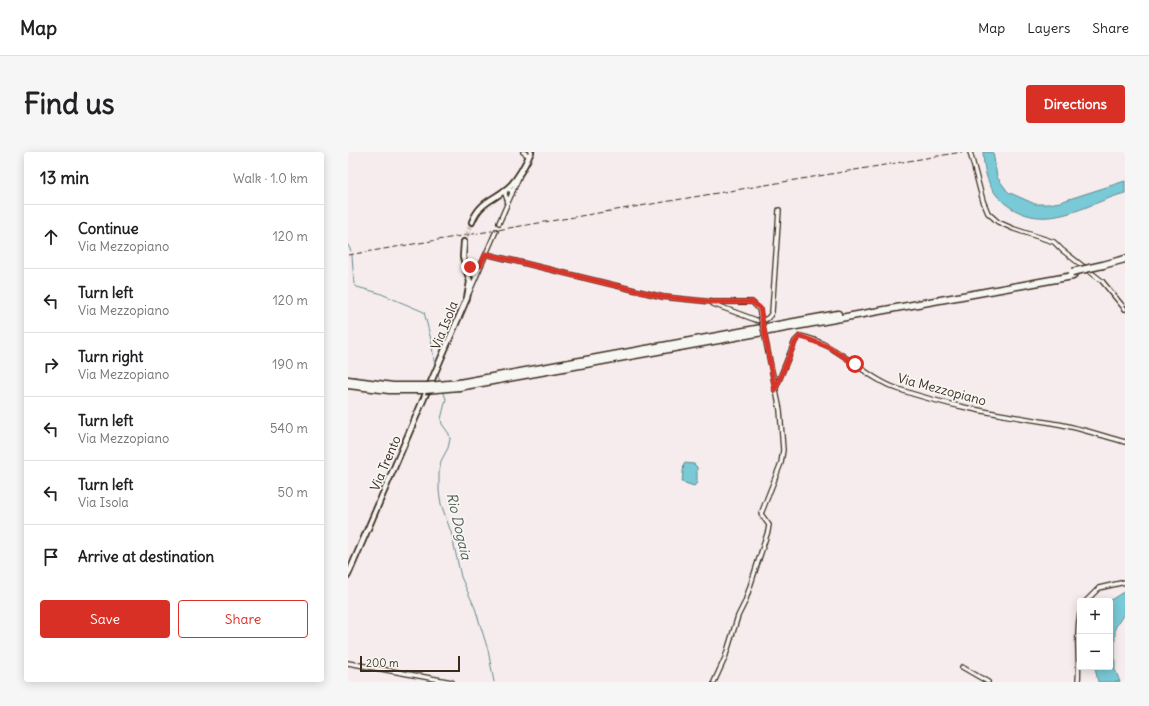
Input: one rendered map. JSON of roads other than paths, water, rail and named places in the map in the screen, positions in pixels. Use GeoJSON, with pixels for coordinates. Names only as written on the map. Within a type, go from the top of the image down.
{"type":"FeatureCollection","features":[{"type":"Feature","properties":{"kind":"highway"},"geometry":{"type":"LineString","coordinates":[[1104,267],[1125,259]]}},
{"type":"Feature","properties":{"kind":"highway"},"geometry":{"type":"LineString","coordinates":[[348,385],[396,390],[459,385],[1073,274],[1125,263]]}},
{"type":"Feature","properties":{"kind":"highway"},"geometry":{"type":"LineString","coordinates":[[348,380],[393,386],[426,388]]}},
{"type":"Feature","properties":{"kind":"street"},"geometry":{"type":"LineString","coordinates":[[509,196],[530,154],[523,152]]}},
{"type":"Feature","properties":{"kind":"street"},"geometry":{"type":"LineString","coordinates":[[970,152],[983,201],[988,213],[998,222],[1014,229],[1054,242],[1102,281],[1125,309]]}},
{"type":"Feature","properties":{"kind":"street"},"geometry":{"type":"LineString","coordinates":[[472,222],[479,209],[506,189],[522,171]]}},
{"type":"Feature","properties":{"kind":"street"},"geometry":{"type":"LineString","coordinates":[[499,223],[508,203],[511,190],[506,189]]}},
{"type":"Feature","properties":{"kind":"street"},"geometry":{"type":"LineString","coordinates":[[506,189],[509,196]]}},
{"type":"Feature","properties":{"kind":"street"},"geometry":{"type":"LineString","coordinates":[[495,196],[509,196]]}},
{"type":"Feature","properties":{"kind":"street"},"geometry":{"type":"LineString","coordinates":[[704,301],[725,307],[756,320],[763,320],[770,317],[772,312],[779,210]]}},
{"type":"Feature","properties":{"kind":"street"},"geometry":{"type":"LineString","coordinates":[[469,273],[474,275],[482,264],[496,231]]}},
{"type":"Feature","properties":{"kind":"street","name":"Via Isola"},"geometry":{"type":"LineString","coordinates":[[464,242],[463,252],[470,282],[467,298]]}},
{"type":"Feature","properties":{"kind":"street"},"geometry":{"type":"LineString","coordinates":[[486,254],[663,297],[704,301],[752,302],[760,308],[780,410],[783,450],[781,463],[761,514],[769,527],[745,602],[738,616],[725,658],[714,682]]}},
{"type":"Feature","properties":{"kind":"street"},"geometry":{"type":"LineString","coordinates":[[465,263],[477,270]]}},
{"type":"Feature","properties":{"kind":"street"},"geometry":{"type":"LineString","coordinates":[[469,273],[477,270]]}},
{"type":"Feature","properties":{"kind":"street","name":"Via Isola"},"geometry":{"type":"LineString","coordinates":[[441,360],[477,270]]}},
{"type":"Feature","properties":{"kind":"street","name":"Via Mezzopiano"},"geometry":{"type":"LineString","coordinates":[[775,390],[795,342],[800,336],[829,347],[883,383],[914,395],[1004,416],[1059,424],[1125,442]]}},
{"type":"Feature","properties":{"kind":"street","name":"Via Trento"},"geometry":{"type":"LineString","coordinates":[[348,575],[441,360]]}},
{"type":"Feature","properties":{"kind":"street"},"geometry":{"type":"LineString","coordinates":[[1089,598],[1099,588],[1125,582]]}},
{"type":"Feature","properties":{"kind":"street"},"geometry":{"type":"LineString","coordinates":[[1077,634],[1079,667],[1078,682]]}},
{"type":"Feature","properties":{"kind":"street"},"geometry":{"type":"LineString","coordinates":[[348,664],[452,682]]}},
{"type":"Feature","properties":{"kind":"street"},"geometry":{"type":"LineString","coordinates":[[962,667],[988,682]]}},
{"type":"Feature","properties":{"kind":"water"},"geometry":{"type":"Polygon","coordinates":[[[983,152],[993,152],[997,177],[1008,192],[1035,204],[1060,202],[1125,181],[1125,193],[1066,214],[1051,217],[1037,217],[1022,213],[1001,200],[992,188],[986,175],[983,152]]]}},
{"type":"Feature","properties":{"kind":"water"},"geometry":{"type":"Polygon","coordinates":[[[684,463],[694,464],[697,467],[697,483],[694,486],[682,482],[684,463]]]}},
{"type":"Feature","properties":{"kind":"water"},"geometry":{"type":"Polygon","coordinates":[[[1125,591],[1125,612],[1115,628],[1115,669],[1120,682],[1098,682],[1096,670],[1113,670],[1113,598],[1125,591]]]}},
{"type":"Feature","properties":{"kind":"waterway","name":"Rio Dogaia"},"geometry":{"type":"LineString","coordinates":[[348,245],[351,251]]}},
{"type":"Feature","properties":{"kind":"waterway","name":"Rio Dogaia"},"geometry":{"type":"LineString","coordinates":[[352,255],[354,284],[357,287],[379,293],[424,312],[431,340],[435,367]]}},
{"type":"Feature","properties":{"kind":"waterway","name":"Rio Dogaia"},"geometry":{"type":"LineString","coordinates":[[437,372],[440,382]]}},
{"type":"Feature","properties":{"kind":"waterway","name":"Rio Dogaia"},"geometry":{"type":"LineString","coordinates":[[443,391],[446,399],[441,419],[450,439],[448,448],[441,461],[439,474],[441,504],[451,532],[461,577],[475,608],[488,650],[494,682]]}},
{"type":"Feature","properties":{"kind":"tunnel"},"geometry":{"type":"LineString","coordinates":[[464,242],[472,222]]}},
{"type":"Feature","properties":{"kind":"railway"},"geometry":{"type":"LineString","coordinates":[[348,255],[962,152]]}}]}
